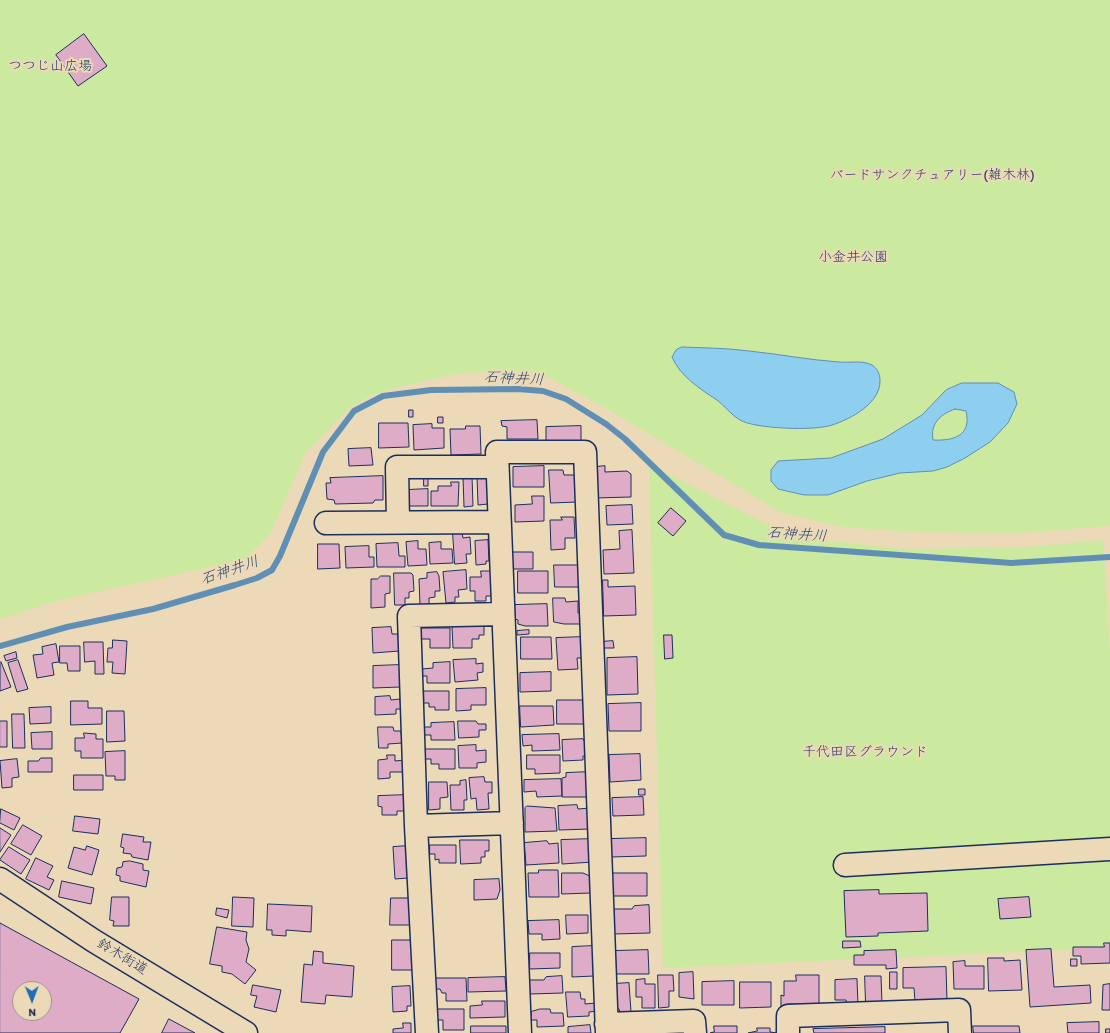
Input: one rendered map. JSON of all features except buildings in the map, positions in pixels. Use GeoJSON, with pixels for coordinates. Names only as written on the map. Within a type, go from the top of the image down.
{"type":"FeatureCollection","features":[{"type":"Feature","properties":{"kind":"street"},"geometry":{"type":"LineString","coordinates":[[520,1033],[497,452],[585,452],[607,1028],[694,1021],[695,1033]]}},
{"type":"Feature","properties":{"kind":"street"},"geometry":{"type":"LineString","coordinates":[[398,522],[397,467],[497,467]]}},
{"type":"Feature","properties":{"kind":"street"},"geometry":{"type":"LineString","coordinates":[[326,523],[499,522]]}},
{"type":"Feature","properties":{"kind":"street"},"geometry":{"type":"LineString","coordinates":[[427,1033],[416,826],[409,616],[503,614]]}},
{"type":"Feature","properties":{"kind":"street"},"geometry":{"type":"LineString","coordinates":[[416,826],[512,823]]}},
{"type":"Feature","properties":{"kind":"street"},"geometry":{"type":"LineString","coordinates":[[845,864],[1110,849]]}},
{"type":"Feature","properties":{"kind":"street","name":"鈴木街道"},"geometry":{"type":"LineString","coordinates":[[0,879],[94,941],[246,1033]]}},
{"type":"Feature","properties":{"kind":"street"},"geometry":{"type":"LineString","coordinates":[[788,1033],[788,1016],[959,1010],[960,1033]]}},
{"type":"Feature","properties":{"kind":"green space","name":"小金井公園"},"geometry":{"type":"Polygon","coordinates":[[[0,0],[1110,0],[1110,526],[1018,533],[910,532],[843,527],[782,513],[607,409],[550,378],[524,371],[461,373],[390,389],[368,397],[350,407],[306,452],[270,534],[246,558],[60,600],[0,619],[0,0]]]}},
{"type":"Feature","properties":{"kind":"green space","name":"千代田区グラウンド"},"geometry":{"type":"Polygon","coordinates":[[[649,464],[772,527],[815,539],[902,549],[1027,547],[1103,540],[1110,653],[1110,948],[663,968],[649,464]]]}},
{"type":"Feature","properties":{"kind":"water"},"geometry":{"type":"Polygon","coordinates":[[[682,347],[732,349],[828,361],[868,363],[878,371],[880,378],[879,388],[876,396],[864,409],[848,419],[832,425],[813,428],[786,428],[748,423],[737,418],[717,400],[697,387],[685,376],[672,357],[676,350],[682,347]]]}},
{"type":"Feature","properties":{"kind":"water"},"geometry":{"type":"Polygon","coordinates":[[[962,383],[998,383],[1014,392],[1017,404],[1008,423],[990,442],[965,458],[947,467],[933,471],[900,473],[867,481],[828,495],[804,495],[778,489],[771,481],[771,470],[778,461],[831,458],[883,439],[922,415],[946,390],[962,383]],[[955,409],[941,417],[933,429],[933,440],[954,438],[959,435],[966,426],[966,411],[955,409]]]}},
{"type":"Feature","properties":{"kind":"waterway","name":"石神井川"},"geometry":{"type":"LineString","coordinates":[[0,646],[67,627],[153,609],[257,578],[272,570],[280,556],[323,452],[354,411],[383,396],[431,390],[518,389],[543,391],[566,399],[606,424],[625,439],[724,535],[759,545],[1011,563],[1110,557]]}},
{"type":"Feature","properties":{"kind":"park label","name":"つつじ山広場"},"geometry":{"type":"Point","coordinates":[50,66]}},
{"type":"Feature","properties":{"kind":"park label","name":"バードサンクチュアリー(雑木林)"},"geometry":{"type":"Point","coordinates":[932,175]}}]}
